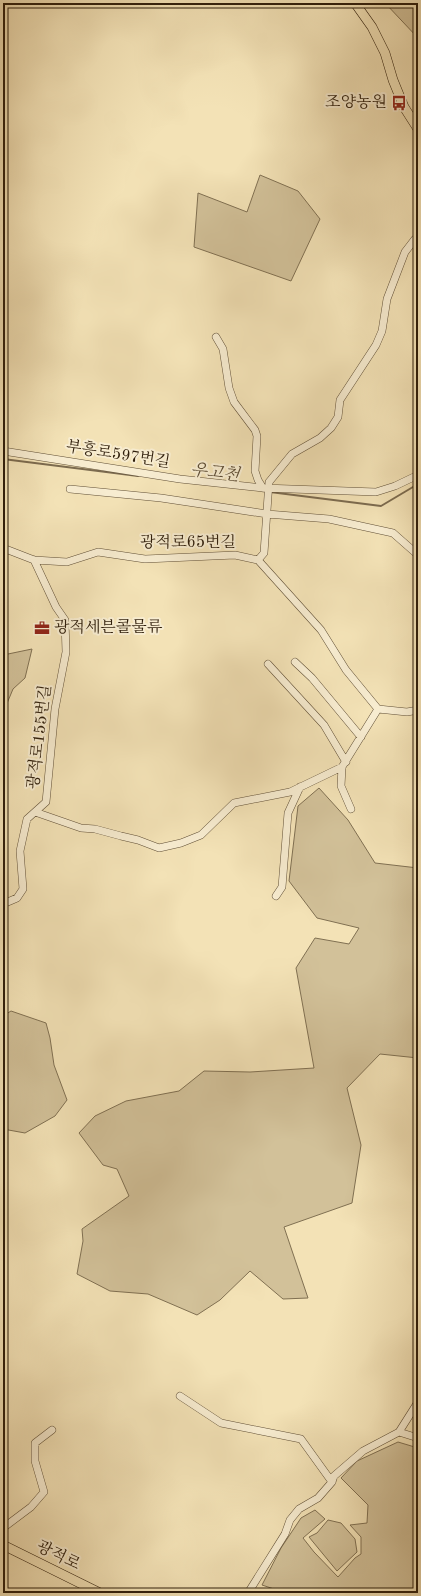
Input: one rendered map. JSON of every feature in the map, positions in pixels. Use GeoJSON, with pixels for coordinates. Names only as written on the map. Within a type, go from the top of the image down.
{"type":"FeatureCollection","features":[{"type":"Feature","properties":{"kind":"main road"},"geometry":{"type":"LineString","coordinates":[[355,3],[372,27],[385,53],[401,100],[418,130]]}},
{"type":"Feature","properties":{"kind":"main road","name":"광적로"},"geometry":{"type":"LineString","coordinates":[[3,1545],[100,1593]]}},
{"type":"Feature","properties":{"kind":"street"},"geometry":{"type":"LineString","coordinates":[[258,560],[264,553],[267,489],[269,482],[292,454],[320,438],[331,428],[338,418],[340,400],[372,351],[382,331],[387,299],[405,252],[415,239],[418,238]]}},
{"type":"Feature","properties":{"kind":"street"},"geometry":{"type":"LineString","coordinates":[[216,337],[222,349],[229,388],[234,402],[255,430],[257,436],[255,471],[258,480],[267,489]]}},
{"type":"Feature","properties":{"kind":"street","name":"부흥로597번길"},"geometry":{"type":"LineString","coordinates":[[3,451],[180,479],[267,489],[376,492],[395,486],[418,475]]}},
{"type":"Feature","properties":{"kind":"street"},"geometry":{"type":"LineString","coordinates":[[70,489],[161,498],[329,519],[392,533],[418,555]]}},
{"type":"Feature","properties":{"kind":"street","name":"광적로65번길"},"geometry":{"type":"LineString","coordinates":[[3,548],[34,560],[67,562],[98,552],[145,559],[235,555],[258,560],[321,630],[346,670],[378,709]]}},
{"type":"Feature","properties":{"kind":"street","name":"광적로155번길"},"geometry":{"type":"LineString","coordinates":[[3,904],[17,898],[23,889],[20,851],[27,819],[46,802],[55,709],[66,652],[65,620],[56,607],[34,560]]}},
{"type":"Feature","properties":{"kind":"street"},"geometry":{"type":"LineString","coordinates":[[295,662],[312,678],[361,736]]}},
{"type":"Feature","properties":{"kind":"street"},"geometry":{"type":"LineString","coordinates":[[268,664],[324,725],[344,764]]}},
{"type":"Feature","properties":{"kind":"street"},"geometry":{"type":"LineString","coordinates":[[351,809],[341,786],[344,764],[378,709],[407,712],[418,710]]}},
{"type":"Feature","properties":{"kind":"street"},"geometry":{"type":"LineString","coordinates":[[35,812],[82,828],[95,829],[138,840],[159,848],[181,843],[202,835],[234,803],[290,792],[344,764]]}},
{"type":"Feature","properties":{"kind":"street"},"geometry":{"type":"LineString","coordinates":[[276,896],[282,887],[288,813],[300,787]]}},
{"type":"Feature","properties":{"kind":"street"},"geometry":{"type":"LineString","coordinates":[[180,1396],[221,1423],[300,1439],[332,1482]]}},
{"type":"Feature","properties":{"kind":"street"},"geometry":{"type":"LineString","coordinates":[[248,1593],[285,1534],[290,1520],[299,1509],[318,1498],[332,1482],[334,1476],[363,1451],[398,1432],[418,1402]]}},
{"type":"Feature","properties":{"kind":"street"},"geometry":{"type":"LineString","coordinates":[[3,1528],[31,1507],[44,1492],[35,1461],[35,1443],[52,1430]]}},
{"type":"Feature","properties":{"kind":"street"},"geometry":{"type":"LineString","coordinates":[[398,1432],[418,1438]]}},
{"type":"Feature","properties":{"kind":"shaded area"},"geometry":{"type":"Polygon","coordinates":[[[385,3],[418,3],[418,38],[385,3]]]}},
{"type":"Feature","properties":{"kind":"shaded area"},"geometry":{"type":"Polygon","coordinates":[[[260,175],[298,191],[320,219],[291,281],[194,247],[198,193],[247,212],[260,175]]]}},
{"type":"Feature","properties":{"kind":"shaded area"},"geometry":{"type":"Polygon","coordinates":[[[3,649],[8,654],[32,649],[25,678],[13,689],[3,713],[3,649]]]}},
{"type":"Feature","properties":{"kind":"shaded area"},"geometry":{"type":"Polygon","coordinates":[[[319,788],[348,820],[375,863],[418,868],[418,1058],[380,1054],[347,1088],[361,1145],[352,1203],[284,1227],[308,1298],[283,1299],[250,1271],[220,1300],[197,1315],[148,1294],[110,1291],[77,1274],[83,1241],[82,1229],[129,1196],[117,1169],[103,1165],[79,1133],[95,1116],[126,1101],[179,1091],[204,1071],[250,1072],[314,1068],[296,968],[315,938],[349,944],[359,928],[317,918],[289,881],[298,806],[319,788]]]}},
{"type":"Feature","properties":{"kind":"shaded area"},"geometry":{"type":"Polygon","coordinates":[[[11,1011],[46,1023],[54,1065],[67,1100],[55,1116],[25,1133],[3,1129],[3,1016],[11,1011]]]}},
{"type":"Feature","properties":{"kind":"shaded area"},"geometry":{"type":"Polygon","coordinates":[[[398,1442],[418,1448],[418,1593],[286,1593],[262,1585],[281,1548],[301,1518],[315,1510],[325,1519],[303,1538],[338,1577],[355,1558],[361,1554],[361,1537],[350,1525],[367,1523],[368,1505],[341,1478],[357,1461],[398,1442]]]}},
{"type":"Feature","properties":{"kind":"shaded area"},"geometry":{"type":"Polygon","coordinates":[[[328,1520],[341,1523],[355,1539],[357,1552],[337,1571],[309,1537],[317,1533],[328,1520]]]}},
{"type":"Feature","properties":{"kind":"waterway","name":"우고천"},"geometry":{"type":"LineString","coordinates":[[3,459],[138,476]]}},
{"type":"Feature","properties":{"kind":"waterway","name":"우고천"},"geometry":{"type":"LineString","coordinates":[[270,492],[381,506],[418,484]]}},
{"type":"Feature","properties":{"kind":"place","name":"조양농원"},"geometry":{"type":"Point","coordinates":[399,103]}},
{"type":"Feature","properties":{"kind":"place","name":"광적세븐콜물류"},"geometry":{"type":"Point","coordinates":[42,628]}}]}
